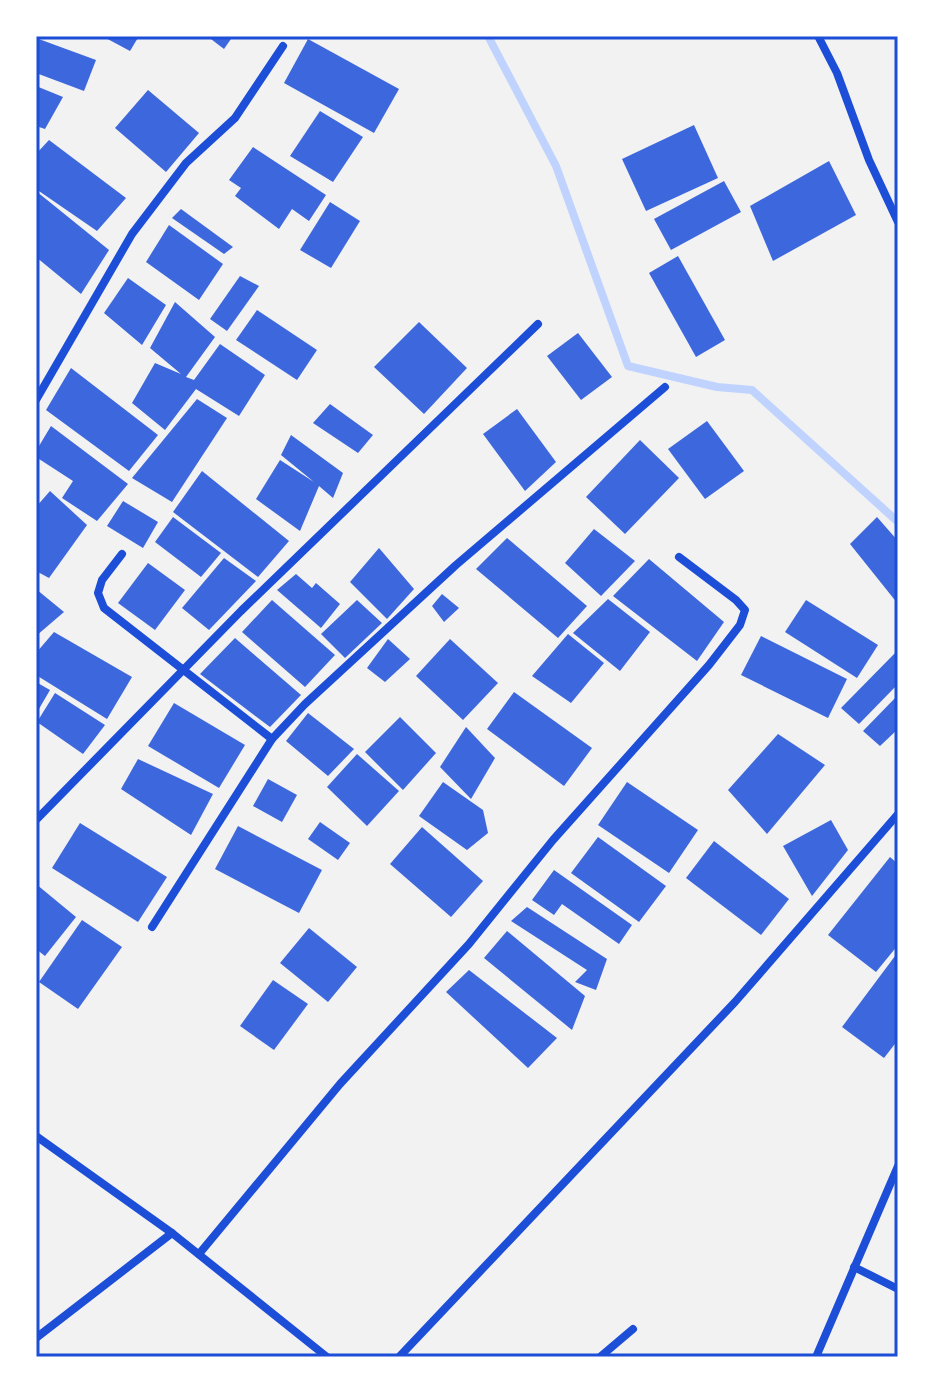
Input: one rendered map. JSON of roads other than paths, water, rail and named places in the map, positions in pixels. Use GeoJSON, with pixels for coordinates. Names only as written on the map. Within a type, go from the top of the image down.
{"type":"FeatureCollection","features":[{"type":"Feature","properties":{"kind":"street"},"geometry":{"type":"LineString","coordinates":[[818,36],[837,73],[869,160],[898,222]]}},
{"type":"Feature","properties":{"kind":"street"},"geometry":{"type":"LineString","coordinates":[[36,400],[132,234],[186,163],[235,118],[283,46]]}},
{"type":"Feature","properties":{"kind":"street"},"geometry":{"type":"LineString","coordinates":[[36,820],[182,671],[538,324]]}},
{"type":"Feature","properties":{"kind":"street"},"geometry":{"type":"LineString","coordinates":[[152,927],[272,739],[305,704],[456,565],[665,387]]}},
{"type":"Feature","properties":{"kind":"street"},"geometry":{"type":"LineString","coordinates":[[122,554],[102,580],[98,593],[104,608],[272,739]]}},
{"type":"Feature","properties":{"kind":"street"},"geometry":{"type":"LineString","coordinates":[[199,1254],[340,1084],[469,944],[553,840],[709,665],[740,625],[745,610],[679,557]]}},
{"type":"Feature","properties":{"kind":"street"},"geometry":{"type":"LineString","coordinates":[[399,1357],[735,1002],[898,814]]}},
{"type":"Feature","properties":{"kind":"street"},"geometry":{"type":"LineString","coordinates":[[36,1136],[172,1233],[327,1357]]}},
{"type":"Feature","properties":{"kind":"street"},"geometry":{"type":"LineString","coordinates":[[816,1357],[898,1166]]}},
{"type":"Feature","properties":{"kind":"street"},"geometry":{"type":"LineString","coordinates":[[36,1338],[172,1233]]}},
{"type":"Feature","properties":{"kind":"street"},"geometry":{"type":"LineString","coordinates":[[854,1267],[898,1289]]}},
{"type":"Feature","properties":{"kind":"street"},"geometry":{"type":"LineString","coordinates":[[600,1357],[633,1329]]}},
{"type":"Feature","properties":{"kind":"waterway"},"geometry":{"type":"LineString","coordinates":[[488,36],[556,166],[628,366],[717,387],[752,390],[898,522]]}}]}
